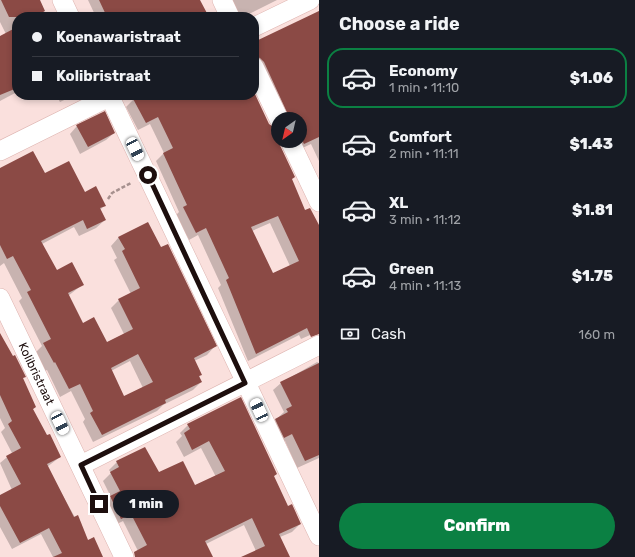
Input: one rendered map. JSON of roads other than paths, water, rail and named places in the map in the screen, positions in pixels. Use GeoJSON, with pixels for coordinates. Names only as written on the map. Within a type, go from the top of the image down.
{"type":"FeatureCollection","features":[{"type":"Feature","properties":{"kind":"street"},"geometry":{"type":"LineString","coordinates":[[62,0],[68,12]]}},
{"type":"Feature","properties":{"kind":"street"},"geometry":{"type":"LineString","coordinates":[[222,0],[228,12]]}},
{"type":"Feature","properties":{"kind":"street"},"geometry":{"type":"LineString","coordinates":[[259,25],[310,0]]}},
{"type":"Feature","properties":{"kind":"street"},"geometry":{"type":"LineString","coordinates":[[259,77],[276,112]]}},
{"type":"Feature","properties":{"kind":"street"},"geometry":{"type":"LineString","coordinates":[[0,151],[102,100]]}},
{"type":"Feature","properties":{"kind":"street"},"geometry":{"type":"LineString","coordinates":[[112,100],[245,383],[319,536]]}},
{"type":"Feature","properties":{"kind":"street"},"geometry":{"type":"LineString","coordinates":[[293,148],[319,202]]}},
{"type":"Feature","properties":{"kind":"street","name":"Kolibristraat"},"geometry":{"type":"LineString","coordinates":[[0,298],[124,557]]}},
{"type":"Feature","properties":{"kind":"street"},"geometry":{"type":"LineString","coordinates":[[81,465],[319,346]]}}]}
